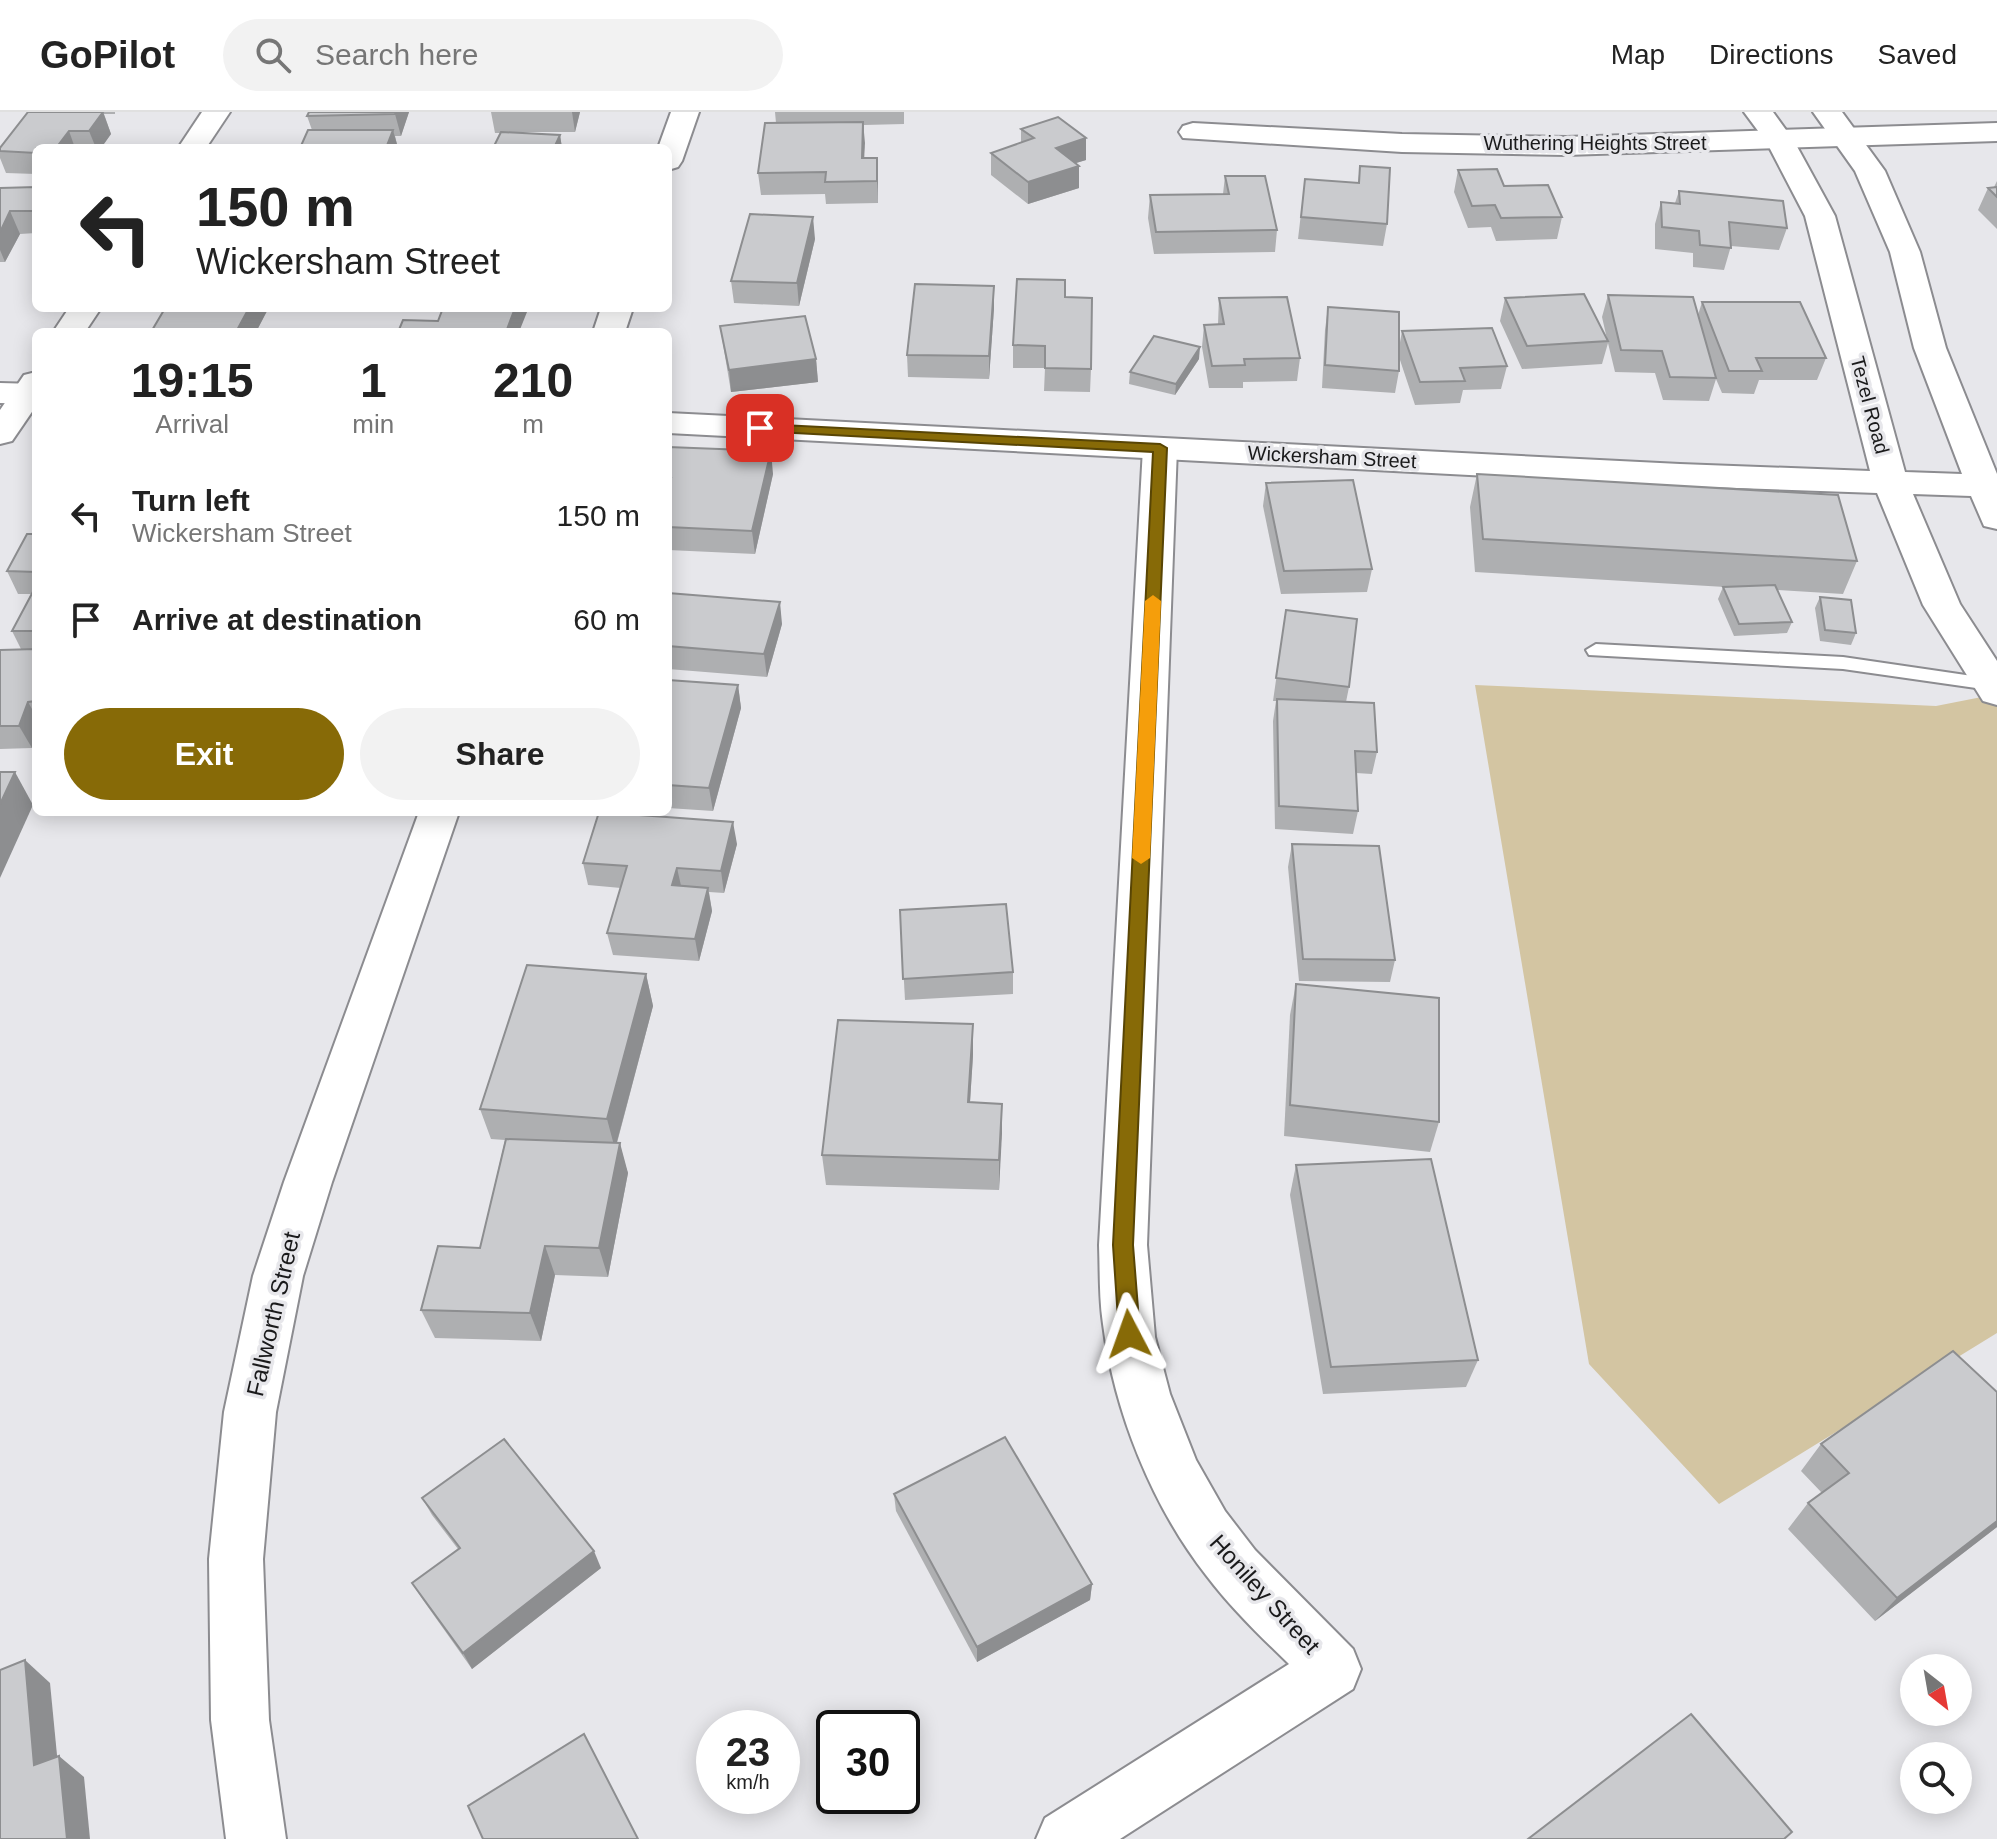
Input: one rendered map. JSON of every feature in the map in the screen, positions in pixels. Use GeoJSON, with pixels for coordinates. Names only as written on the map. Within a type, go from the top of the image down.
{"type":"FeatureCollection","features":[{"type":"Feature","properties":{"kind":"street"},"geometry":{"type":"LineString","coordinates":[[195,144],[216,112]]}},
{"type":"Feature","properties":{"kind":"street"},"geometry":{"type":"LineString","coordinates":[[672,149],[685,112]]}},
{"type":"Feature","properties":{"kind":"street","name":"Tezel Road"},"geometry":{"type":"LineString","coordinates":[[1758,112],[1780,141],[1820,216],[1891,484],[1942,605],[1995,689]]}},
{"type":"Feature","properties":{"kind":"street"},"geometry":{"type":"LineString","coordinates":[[1827,112],[1850,139],[1870,171],[1905,252],[1930,348],[1989,486],[1997,518]]}},
{"type":"Feature","properties":{"kind":"street","name":"Wuthering Heights Street"},"geometry":{"type":"LineString","coordinates":[[1193,132],[1402,143],[1536,146],[1850,139],[1997,132]]}},
{"type":"Feature","properties":{"kind":"street"},"geometry":{"type":"LineString","coordinates":[[0,434],[25,391]]}},
{"type":"Feature","properties":{"kind":"street","name":"Wickersham Street"},"geometry":{"type":"LineString","coordinates":[[672,423],[1891,484],[1989,486]]}},
{"type":"Feature","properties":{"kind":"street","name":"Honiley Street"},"geometry":{"type":"LineString","coordinates":[[1066,1839],[1333,1669],[1224,1555],[1189,1502],[1162,1446],[1142,1389],[1129,1334],[1123,1245],[1160,448]]}},
{"type":"Feature","properties":{"kind":"street","name":"Fallworth Street"},"geometry":{"type":"LineString","coordinates":[[256,1839],[240,1720],[236,1559],[250,1412],[278,1276],[299,1208],[438,816]]}},
{"type":"Feature","properties":{"kind":"lane"},"geometry":{"type":"LineString","coordinates":[[1596,650],[1843,663],[1995,689]]}},
{"type":"Feature","properties":{"kind":"shaded area"},"geometry":{"type":"Polygon","coordinates":[[[1475,685],[1936,706],[1997,694],[1997,1333],[1719,1504],[1589,1364],[1475,685]]]}},
{"type":"Feature","properties":{"kind":"building"},"geometry":{"type":"Polygon","coordinates":[[[28,112],[103,112],[89,131],[69,131],[59,144],[32,144],[32,153],[0,151],[28,112]]]}},
{"type":"Feature","properties":{"kind":"building"},"geometry":{"type":"Polygon","coordinates":[[[309,112],[396,112],[307,116],[309,112]]]}},
{"type":"Feature","properties":{"kind":"building"},"geometry":{"type":"Polygon","coordinates":[[[1058,117],[1086,138],[1056,148],[1079,166],[1028,182],[991,153],[1034,138],[1021,129],[1058,117]]]}},
{"type":"Feature","properties":{"kind":"building"},"geometry":{"type":"Polygon","coordinates":[[[863,122],[862,158],[877,158],[877,181],[825,182],[826,172],[758,173],[765,123],[863,122]]]}},
{"type":"Feature","properties":{"kind":"building"},"geometry":{"type":"Polygon","coordinates":[[[308,130],[393,130],[388,144],[302,144],[308,130]]]}},
{"type":"Feature","properties":{"kind":"building"},"geometry":{"type":"Polygon","coordinates":[[[501,132],[560,135],[556,144],[495,144],[501,132]]]}},
{"type":"Feature","properties":{"kind":"building"},"geometry":{"type":"Polygon","coordinates":[[[1360,166],[1390,168],[1387,224],[1301,217],[1305,179],[1359,183],[1360,166]]]}},
{"type":"Feature","properties":{"kind":"building"},"geometry":{"type":"Polygon","coordinates":[[[1497,169],[1504,186],[1548,185],[1562,217],[1501,218],[1495,205],[1472,206],[1458,170],[1497,169]]]}},
{"type":"Feature","properties":{"kind":"building"},"geometry":{"type":"Polygon","coordinates":[[[1225,176],[1265,176],[1277,230],[1156,232],[1150,195],[1229,194],[1225,176]]]}},
{"type":"Feature","properties":{"kind":"building"},"geometry":{"type":"Polygon","coordinates":[[[32,187],[32,211],[10,211],[0,232],[0,188],[32,187]]]}},
{"type":"Feature","properties":{"kind":"building"},"geometry":{"type":"Polygon","coordinates":[[[1997,187],[1997,197],[1988,188],[1997,187]]]}},
{"type":"Feature","properties":{"kind":"building"},"geometry":{"type":"Polygon","coordinates":[[[1679,191],[1783,201],[1787,228],[1729,222],[1731,248],[1700,245],[1699,231],[1662,227],[1661,202],[1680,204],[1679,191]]]}},
{"type":"Feature","properties":{"kind":"building"},"geometry":{"type":"Polygon","coordinates":[[[750,214],[813,217],[797,283],[731,281],[750,214]]]}},
{"type":"Feature","properties":{"kind":"building"},"geometry":{"type":"Polygon","coordinates":[[[1017,279],[1065,280],[1065,297],[1092,298],[1091,369],[1045,368],[1045,346],[1013,345],[1017,279]]]}},
{"type":"Feature","properties":{"kind":"building"},"geometry":{"type":"Polygon","coordinates":[[[915,284],[994,286],[989,356],[907,355],[915,284]]]}},
{"type":"Feature","properties":{"kind":"building"},"geometry":{"type":"Polygon","coordinates":[[[1584,294],[1608,341],[1527,346],[1505,298],[1584,294]]]}},
{"type":"Feature","properties":{"kind":"building"},"geometry":{"type":"Polygon","coordinates":[[[1608,295],[1693,297],[1716,378],[1670,377],[1662,351],[1621,350],[1608,295]]]}},
{"type":"Feature","properties":{"kind":"building"},"geometry":{"type":"Polygon","coordinates":[[[1287,297],[1300,358],[1244,359],[1245,365],[1212,366],[1204,325],[1224,324],[1219,298],[1287,297]]]}},
{"type":"Feature","properties":{"kind":"building"},"geometry":{"type":"Polygon","coordinates":[[[1702,302],[1800,302],[1826,358],[1756,358],[1762,371],[1729,371],[1702,302]]]}},
{"type":"Feature","properties":{"kind":"building"},"geometry":{"type":"Polygon","coordinates":[[[1328,307],[1399,312],[1399,371],[1325,365],[1328,307]]]}},
{"type":"Feature","properties":{"kind":"building"},"geometry":{"type":"Polygon","coordinates":[[[163,312],[247,312],[238,328],[153,328],[163,312]]]}},
{"type":"Feature","properties":{"kind":"building"},"geometry":{"type":"Polygon","coordinates":[[[441,312],[514,312],[508,328],[400,328],[403,320],[438,321],[441,312]]]}},
{"type":"Feature","properties":{"kind":"building"},"geometry":{"type":"Polygon","coordinates":[[[805,316],[816,359],[729,370],[720,326],[805,316]]]}},
{"type":"Feature","properties":{"kind":"building"},"geometry":{"type":"Polygon","coordinates":[[[1492,328],[1507,366],[1460,368],[1465,381],[1420,382],[1402,331],[1492,328]]]}},
{"type":"Feature","properties":{"kind":"building"},"geometry":{"type":"Polygon","coordinates":[[[1154,336],[1200,347],[1176,384],[1130,372],[1154,336]]]}},
{"type":"Feature","properties":{"kind":"building"},"geometry":{"type":"Polygon","coordinates":[[[672,447],[771,451],[752,531],[672,527],[672,447]]]}},
{"type":"Feature","properties":{"kind":"building"},"geometry":{"type":"Polygon","coordinates":[[[1477,474],[1838,495],[1857,561],[1483,539],[1477,474]]]}},
{"type":"Feature","properties":{"kind":"building"},"geometry":{"type":"Polygon","coordinates":[[[1353,480],[1372,569],[1284,571],[1266,483],[1353,480]]]}},
{"type":"Feature","properties":{"kind":"building"},"geometry":{"type":"Polygon","coordinates":[[[27,534],[32,534],[32,572],[7,571],[27,534]]]}},
{"type":"Feature","properties":{"kind":"building"},"geometry":{"type":"Polygon","coordinates":[[[1775,585],[1792,622],[1739,624],[1723,587],[1775,585]]]}},
{"type":"Feature","properties":{"kind":"building"},"geometry":{"type":"Polygon","coordinates":[[[672,593],[780,602],[764,654],[672,646],[672,593]]]}},
{"type":"Feature","properties":{"kind":"building"},"geometry":{"type":"Polygon","coordinates":[[[32,594],[32,631],[12,631],[32,594]]]}},
{"type":"Feature","properties":{"kind":"building"},"geometry":{"type":"Polygon","coordinates":[[[1820,597],[1851,600],[1856,633],[1825,630],[1820,597]]]}},
{"type":"Feature","properties":{"kind":"building"},"geometry":{"type":"Polygon","coordinates":[[[1286,610],[1357,619],[1349,687],[1276,678],[1286,610]]]}},
{"type":"Feature","properties":{"kind":"building"},"geometry":{"type":"Polygon","coordinates":[[[32,649],[32,702],[28,702],[19,726],[0,726],[0,650],[32,649]]]}},
{"type":"Feature","properties":{"kind":"building"},"geometry":{"type":"Polygon","coordinates":[[[672,680],[738,685],[709,788],[672,785],[672,680]]]}},
{"type":"Feature","properties":{"kind":"building"},"geometry":{"type":"Polygon","coordinates":[[[1277,699],[1374,703],[1377,752],[1355,751],[1358,811],[1279,806],[1277,699]]]}},
{"type":"Feature","properties":{"kind":"building"},"geometry":{"type":"Polygon","coordinates":[[[0,772],[15,772],[0,804],[0,772]]]}},
{"type":"Feature","properties":{"kind":"building"},"geometry":{"type":"Polygon","coordinates":[[[598,816],[653,816],[733,822],[721,871],[677,868],[672,885],[708,888],[695,939],[607,933],[627,866],[583,863],[598,816]]]}},
{"type":"Feature","properties":{"kind":"building"},"geometry":{"type":"Polygon","coordinates":[[[1292,844],[1379,846],[1395,960],[1303,959],[1292,844]]]}},
{"type":"Feature","properties":{"kind":"building"},"geometry":{"type":"Polygon","coordinates":[[[1006,904],[1013,972],[903,979],[900,910],[1006,904]]]}},
{"type":"Feature","properties":{"kind":"building"},"geometry":{"type":"Polygon","coordinates":[[[527,965],[646,974],[607,1119],[480,1109],[527,965]]]}},
{"type":"Feature","properties":{"kind":"building"},"geometry":{"type":"Polygon","coordinates":[[[1296,984],[1439,998],[1439,1122],[1290,1105],[1296,984]]]}},
{"type":"Feature","properties":{"kind":"building"},"geometry":{"type":"Polygon","coordinates":[[[838,1020],[973,1024],[968,1102],[1002,1104],[999,1160],[822,1155],[838,1020]]]}},
{"type":"Feature","properties":{"kind":"building"},"geometry":{"type":"Polygon","coordinates":[[[506,1139],[620,1143],[599,1248],[545,1246],[530,1313],[421,1310],[438,1246],[480,1248],[506,1139]]]}},
{"type":"Feature","properties":{"kind":"building"},"geometry":{"type":"Polygon","coordinates":[[[1431,1159],[1478,1360],[1331,1367],[1296,1165],[1431,1159]]]}},
{"type":"Feature","properties":{"kind":"building"},"geometry":{"type":"Polygon","coordinates":[[[1953,1351],[1997,1392],[1997,1521],[1897,1598],[1808,1503],[1849,1473],[1821,1444],[1953,1351]]]}},
{"type":"Feature","properties":{"kind":"building"},"geometry":{"type":"Polygon","coordinates":[[[1005,1437],[1092,1584],[977,1647],[894,1494],[1005,1437]]]}},
{"type":"Feature","properties":{"kind":"building"},"geometry":{"type":"Polygon","coordinates":[[[504,1439],[594,1551],[463,1653],[412,1583],[460,1548],[422,1498],[504,1439]]]}},
{"type":"Feature","properties":{"kind":"building"},"geometry":{"type":"Polygon","coordinates":[[[25,1660],[34,1765],[59,1756],[67,1839],[0,1839],[0,1670],[25,1660]]]}},
{"type":"Feature","properties":{"kind":"building"},"geometry":{"type":"Polygon","coordinates":[[[1691,1714],[1792,1832],[1784,1839],[1528,1839],[1691,1714]]]}},
{"type":"Feature","properties":{"kind":"building"},"geometry":{"type":"Polygon","coordinates":[[[584,1734],[638,1839],[483,1839],[468,1806],[584,1734]]]}},
{"type":"Feature","properties":{"kind":"slow traffic"},"geometry":{"type":"LineString","coordinates":[[1141,858],[1153,601]]}},
{"type":"Feature","properties":{"kind":"route"},"geometry":{"type":"LineString","coordinates":[[760,428],[1160,448],[1123,1245],[1129,1334]]}}]}
